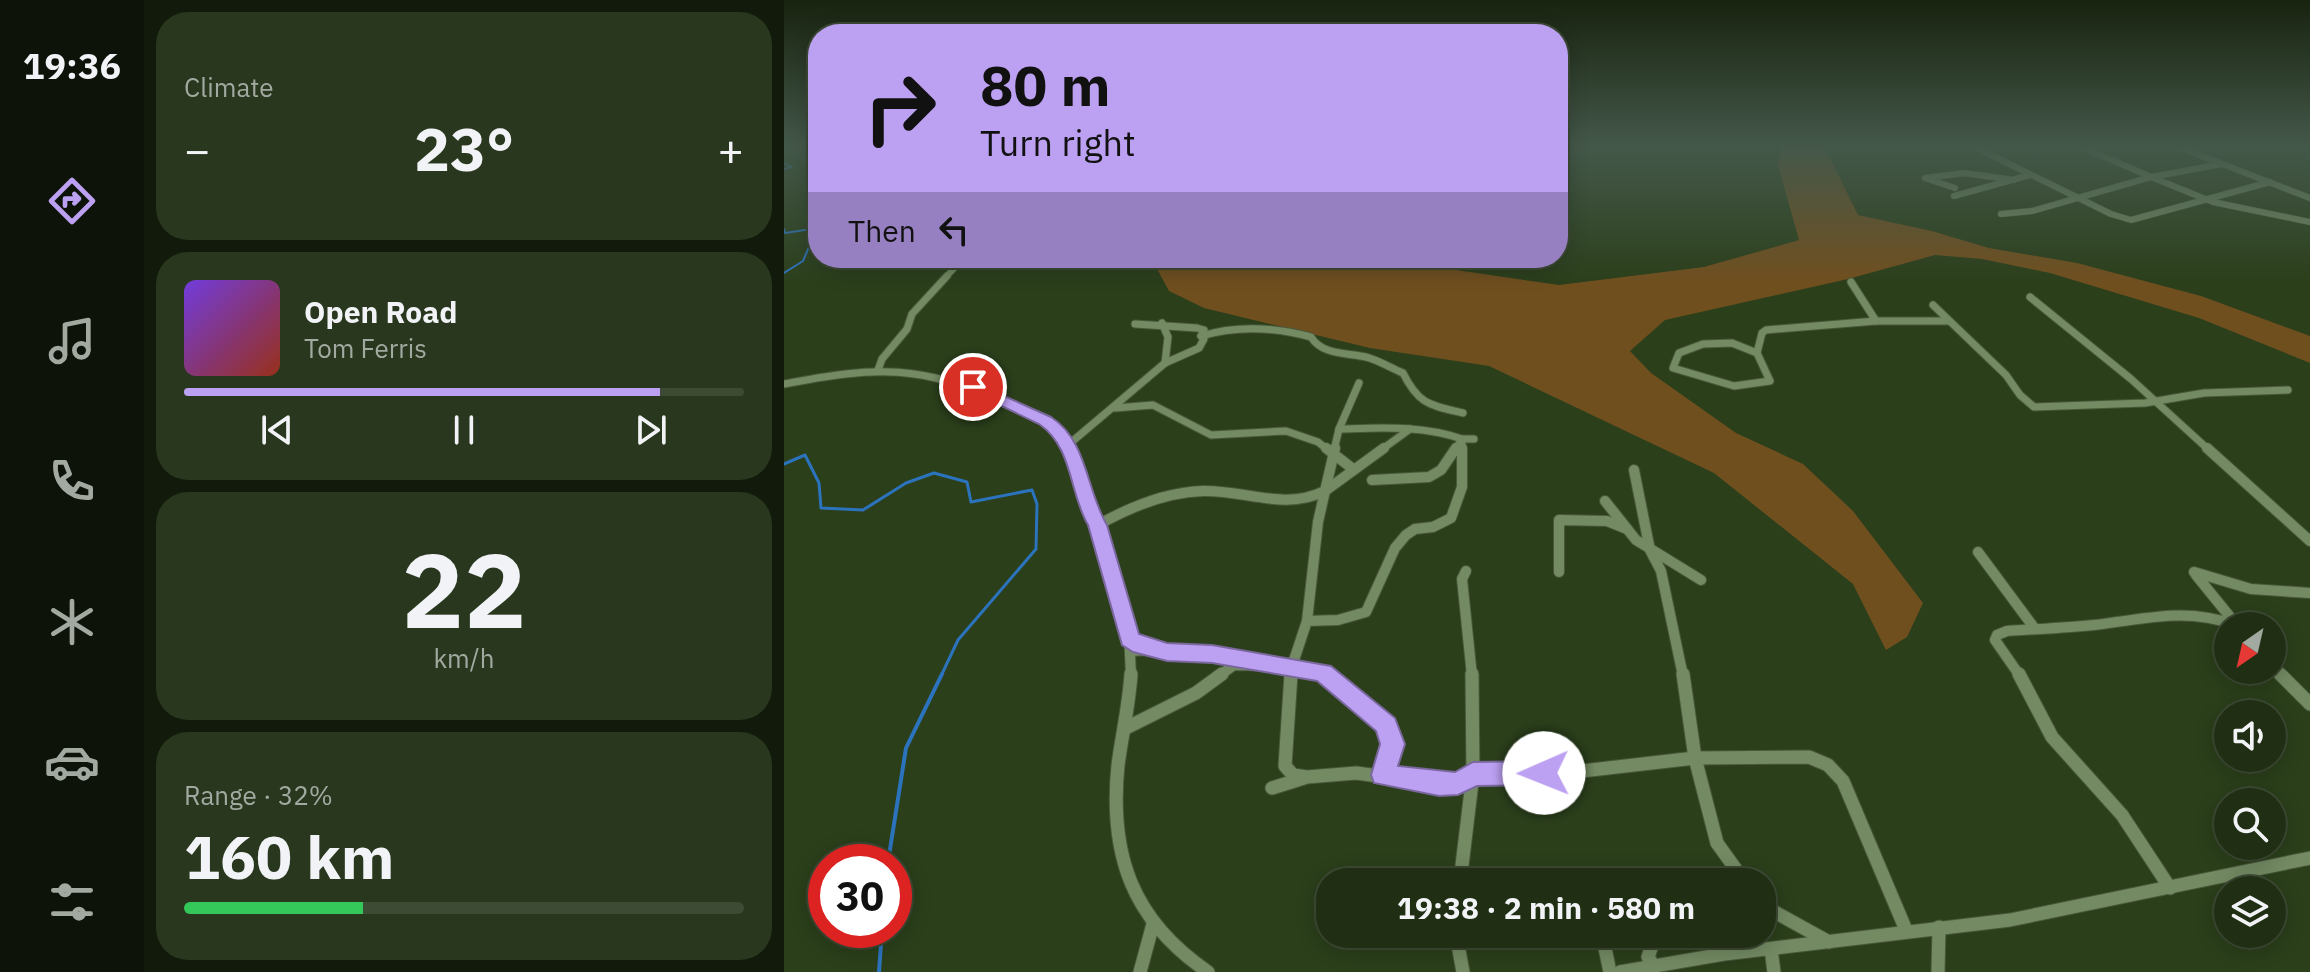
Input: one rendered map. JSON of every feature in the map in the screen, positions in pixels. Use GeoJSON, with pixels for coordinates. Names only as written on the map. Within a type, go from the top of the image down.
{"type":"FeatureCollection","features":[{"type":"Feature","properties":{"kind":"street"},"geometry":{"type":"LineString","coordinates":[[1954,196],[1968,192]]}},
{"type":"Feature","properties":{"kind":"street"},"geometry":{"type":"LineString","coordinates":[[2068,192],[2111,214],[2131,220],[2232,192]]}},
{"type":"Feature","properties":{"kind":"street"},"geometry":{"type":"LineString","coordinates":[[2001,214],[2023,213],[2095,192]]}},
{"type":"Feature","properties":{"kind":"street"},"geometry":{"type":"LineString","coordinates":[[2191,192],[2310,222]]}},
{"type":"Feature","properties":{"kind":"street"},"geometry":{"type":"LineString","coordinates":[[878,370],[882,359],[907,329],[912,314],[955,268]]}},
{"type":"Feature","properties":{"kind":"street"},"geometry":{"type":"LineString","coordinates":[[1851,282],[1876,321]]}},
{"type":"Feature","properties":{"kind":"street"},"geometry":{"type":"LineString","coordinates":[[2030,297],[2153,399],[2310,541]]}},
{"type":"Feature","properties":{"kind":"street"},"geometry":{"type":"LineString","coordinates":[[1933,305],[2006,375],[2020,395],[2034,407],[2145,403],[2153,399],[2242,390],[2288,390]]}},
{"type":"Feature","properties":{"kind":"street"},"geometry":{"type":"LineString","coordinates":[[1757,353],[1732,343],[1703,344],[1679,353],[1673,368],[1719,383],[1767,384],[1771,378],[1757,353],[1762,333],[1766,330],[1876,321],[1949,321]]}},
{"type":"Feature","properties":{"kind":"street"},"geometry":{"type":"LineString","coordinates":[[1162,323],[1168,337],[1165,363]]}},
{"type":"Feature","properties":{"kind":"street"},"geometry":{"type":"LineString","coordinates":[[1135,324],[1162,323],[1202,333],[1239,328],[1276,332],[1282,329],[1311,337],[1316,345],[1347,356],[1365,357],[1403,373],[1413,393],[1428,405],[1463,413]]}},
{"type":"Feature","properties":{"kind":"street"},"geometry":{"type":"LineString","coordinates":[[1065,441],[1082,434],[1165,363],[1199,348],[1204,339],[1202,333]]}},
{"type":"Feature","properties":{"kind":"street"},"geometry":{"type":"LineString","coordinates":[[784,384],[878,370],[929,373],[973,387],[1055,427],[1065,441],[1083,484],[1089,511],[1098,525],[1130,645],[1126,728],[1118,766],[1118,843],[1123,867],[1153,924],[1208,972]]}},
{"type":"Feature","properties":{"kind":"street"},"geometry":{"type":"LineString","coordinates":[[1307,777],[1293,775],[1285,766],[1292,666],[1307,621],[1318,522],[1339,429],[1359,383]]}},
{"type":"Feature","properties":{"kind":"street"},"geometry":{"type":"LineString","coordinates":[[1115,408],[1153,405],[1211,435],[1286,431],[1318,442],[1353,469]]}},
{"type":"Feature","properties":{"kind":"street"},"geometry":{"type":"LineString","coordinates":[[1339,429],[1442,431],[1462,439],[1474,439]]}},
{"type":"Feature","properties":{"kind":"street"},"geometry":{"type":"LineString","coordinates":[[1098,525],[1122,512],[1182,494],[1224,492],[1289,502],[1311,500],[1410,429]]}},
{"type":"Feature","properties":{"kind":"street"},"geometry":{"type":"LineString","coordinates":[[1372,480],[1429,477],[1441,470],[1462,439]]}},
{"type":"Feature","properties":{"kind":"street"},"geometry":{"type":"LineString","coordinates":[[1307,621],[1338,620],[1366,612],[1395,548],[1406,535],[1415,529],[1433,527],[1451,518],[1462,487],[1462,439]]}},
{"type":"Feature","properties":{"kind":"street"},"geometry":{"type":"LineString","coordinates":[[1634,470],[1650,550],[1661,571],[1666,592],[1683,674],[1695,758],[1717,843],[1735,868]]}},
{"type":"Feature","properties":{"kind":"street"},"geometry":{"type":"LineString","coordinates":[[1605,501],[1617,509],[1632,537],[1664,560],[1689,569],[1701,580]]}},
{"type":"Feature","properties":{"kind":"street"},"geometry":{"type":"LineString","coordinates":[[1559,572],[1559,520],[1607,521],[1627,529]]}},
{"type":"Feature","properties":{"kind":"street"},"geometry":{"type":"LineString","coordinates":[[1978,552],[2035,629]]}},
{"type":"Feature","properties":{"kind":"street"},"geometry":{"type":"LineString","coordinates":[[1462,868],[1473,774],[1474,697],[1462,579],[1466,571]]}},
{"type":"Feature","properties":{"kind":"street"},"geometry":{"type":"LineString","coordinates":[[2226,612],[2194,572],[2223,584],[2265,592],[2310,593]]}},
{"type":"Feature","properties":{"kind":"street"},"geometry":{"type":"LineString","coordinates":[[2170,888],[2122,815],[2052,737],[2018,671],[1995,640],[1997,635],[2007,631],[2106,623],[2147,614],[2187,612],[2214,616]]}},
{"type":"Feature","properties":{"kind":"street"},"geometry":{"type":"LineString","coordinates":[[1130,645],[1292,666],[1323,673],[1387,725],[1392,744],[1383,775]]}},
{"type":"Feature","properties":{"kind":"street"},"geometry":{"type":"LineString","coordinates":[[1126,728],[1196,693],[1234,665],[1292,666]]}},
{"type":"Feature","properties":{"kind":"street"},"geometry":{"type":"LineString","coordinates":[[2286,680],[2310,704]]}},
{"type":"Feature","properties":{"kind":"street"},"geometry":{"type":"LineString","coordinates":[[1272,788],[1307,777],[1356,773],[1439,784],[1458,783],[1473,774],[1573,772],[1695,758],[1821,759],[1834,768],[1843,781],[1906,930]]}},
{"type":"Feature","properties":{"kind":"street"},"geometry":{"type":"LineString","coordinates":[[1620,972],[1906,930],[2010,920],[2310,858]]}},
{"type":"Feature","properties":{"kind":"street"},"geometry":{"type":"LineString","coordinates":[[1776,913],[1829,943]]}},
{"type":"Feature","properties":{"kind":"street"},"geometry":{"type":"LineString","coordinates":[[1140,972],[1153,924]]}},
{"type":"Feature","properties":{"kind":"street"},"geometry":{"type":"LineString","coordinates":[[1938,972],[1939,927]]}},
{"type":"Feature","properties":{"kind":"street"},"geometry":{"type":"LineString","coordinates":[[1459,948],[1463,972]]}},
{"type":"Feature","properties":{"kind":"street"},"geometry":{"type":"LineString","coordinates":[[1605,948],[1610,972]]}},
{"type":"Feature","properties":{"kind":"street"},"geometry":{"type":"LineString","coordinates":[[1651,948],[1648,957],[1654,966]]}},
{"type":"Feature","properties":{"kind":"street"},"geometry":{"type":"LineString","coordinates":[[1771,949],[1774,972]]}},
{"type":"Feature","properties":{"kind":"shaded area"},"geometry":{"type":"Polygon","coordinates":[[[1786,192],[1847,192],[1858,215],[1932,231],[1989,248],[2077,263],[2201,296],[2310,336],[2310,363],[2199,318],[2050,273],[1982,259],[1935,255],[1848,279],[1665,320],[1630,351],[1651,373],[1736,433],[1803,464],[1853,511],[1923,603],[1907,637],[1886,650],[1853,584],[1714,473],[1489,366],[1370,348],[1204,308],[1169,291],[1157,268],[1442,268],[1559,285],[1704,267],[1799,240],[1786,192]]]}},
{"type":"Feature","properties":{"kind":"waterway"},"geometry":{"type":"LineString","coordinates":[[784,229],[785,233],[808,230]]}},
{"type":"Feature","properties":{"kind":"waterway"},"geometry":{"type":"LineString","coordinates":[[784,273],[803,261],[808,249]]}},
{"type":"Feature","properties":{"kind":"waterway"},"geometry":{"type":"LineString","coordinates":[[784,464],[805,455],[819,483],[821,508],[863,510],[906,483],[934,473],[967,482],[971,502],[1032,490],[1037,504],[1036,549],[958,640],[941,676]]}},
{"type":"Feature","properties":{"kind":"waterway"},"geometry":{"type":"LineString","coordinates":[[891,844],[906,748],[942,674]]}},
{"type":"Feature","properties":{"kind":"waterway"},"geometry":{"type":"LineString","coordinates":[[879,972],[881,948]]}},
{"type":"Feature","properties":{"kind":"route"},"geometry":{"type":"LineString","coordinates":[[973,387],[1045,420],[1055,427],[1068,445],[1083,484],[1089,511],[1098,525],[1130,639],[1141,646],[1167,652],[1212,654],[1323,673],[1387,725],[1392,744],[1383,775],[1439,784],[1458,783],[1473,774],[1544,773]]}}]}
